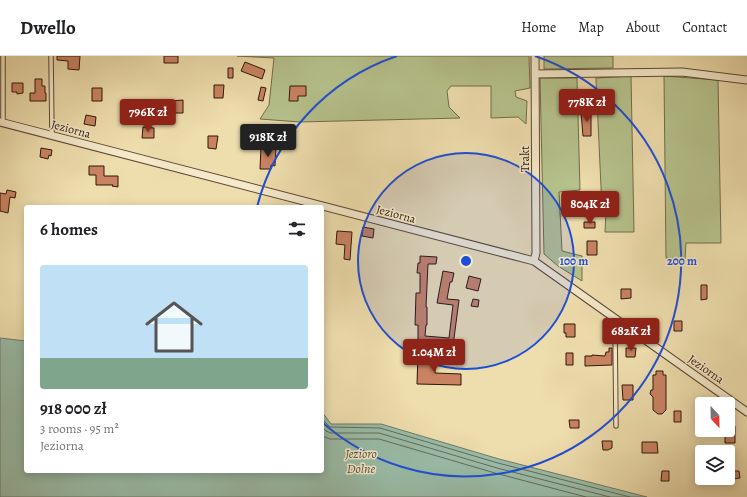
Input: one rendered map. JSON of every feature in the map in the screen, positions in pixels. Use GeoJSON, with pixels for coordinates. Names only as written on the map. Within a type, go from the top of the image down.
{"type":"FeatureCollection","features":[{"type":"Feature","properties":{"kind":"street","name":"Trakt"},"geometry":{"type":"LineString","coordinates":[[534,261],[536,254],[535,56]]}},
{"type":"Feature","properties":{"kind":"street"},"geometry":{"type":"LineString","coordinates":[[535,74],[682,72],[747,80]]}},
{"type":"Feature","properties":{"kind":"street","name":"Jeziorna"},"geometry":{"type":"LineString","coordinates":[[1,123],[318,205]]}},
{"type":"Feature","properties":{"kind":"street","name":"Jeziorna"},"geometry":{"type":"LineString","coordinates":[[324,207],[534,261],[747,412]]}},
{"type":"Feature","properties":{"kind":"lane"},"geometry":{"type":"LineString","coordinates":[[1,123],[3,56]]}},
{"type":"Feature","properties":{"kind":"lane"},"geometry":{"type":"LineString","coordinates":[[51,56],[52,136]]}},
{"type":"Feature","properties":{"kind":"lane"},"geometry":{"type":"LineString","coordinates":[[616,426],[615,328],[619,322]]}},
{"type":"Feature","properties":{"kind":"green space"},"geometry":{"type":"Polygon","coordinates":[[[237,56],[529,56],[530,88],[515,91],[516,97],[527,101],[526,124],[518,117],[491,118],[491,86],[451,86],[447,91],[449,107],[460,118],[300,122],[260,119],[269,105],[274,58],[237,56]]]}},
{"type":"Feature","properties":{"kind":"green space"},"geometry":{"type":"Polygon","coordinates":[[[544,56],[613,56],[613,68],[544,69],[544,56]]]}},
{"type":"Feature","properties":{"kind":"green space"},"geometry":{"type":"Polygon","coordinates":[[[631,76],[634,232],[605,232],[606,211],[602,209],[596,78],[631,76]]]}},
{"type":"Feature","properties":{"kind":"green space"},"geometry":{"type":"Polygon","coordinates":[[[664,76],[718,80],[721,243],[686,243],[685,259],[666,258],[664,76]]]}},
{"type":"Feature","properties":{"kind":"green space"},"geometry":{"type":"Polygon","coordinates":[[[540,78],[577,78],[580,190],[559,192],[562,251],[582,256],[582,281],[558,266],[544,254],[540,78]]]}},
{"type":"Feature","properties":{"kind":"water","name":"Jezioro Dolne"},"geometry":{"type":"Polygon","coordinates":[[[0,338],[24,341],[24,473],[324,473],[324,415],[331,424],[381,424],[499,459],[647,497],[0,497],[0,338]]]}},
{"type":"Feature","properties":{"kind":"building"},"geometry":{"type":"Polygon","coordinates":[[[57,56],[80,56],[79,70],[68,69],[68,61],[57,60],[57,56]]]}},
{"type":"Feature","properties":{"kind":"building"},"geometry":{"type":"Polygon","coordinates":[[[164,56],[178,56],[178,63],[164,63],[164,56]]]}},
{"type":"Feature","properties":{"kind":"building"},"geometry":{"type":"Polygon","coordinates":[[[245,62],[265,70],[262,79],[241,71],[245,62]]]}},
{"type":"Feature","properties":{"kind":"building"},"geometry":{"type":"Polygon","coordinates":[[[228,68],[233,68],[233,78],[228,78],[228,68]]]}},
{"type":"Feature","properties":{"kind":"building"},"geometry":{"type":"Polygon","coordinates":[[[35,79],[42,79],[42,86],[45,86],[46,101],[30,101],[30,93],[35,93],[35,79]]]}},
{"type":"Feature","properties":{"kind":"building"},"geometry":{"type":"Polygon","coordinates":[[[12,83],[23,83],[23,93],[17,94],[17,92],[12,92],[12,83]]]}},
{"type":"Feature","properties":{"kind":"building"},"geometry":{"type":"Polygon","coordinates":[[[214,85],[224,85],[223,98],[214,98],[214,85]]]}},
{"type":"Feature","properties":{"kind":"building"},"geometry":{"type":"Polygon","coordinates":[[[290,86],[306,86],[306,96],[298,96],[298,101],[289,101],[290,86]]]}},
{"type":"Feature","properties":{"kind":"building"},"geometry":{"type":"Polygon","coordinates":[[[261,87],[266,88],[263,101],[258,100],[261,87]]]}},
{"type":"Feature","properties":{"kind":"building"},"geometry":{"type":"Polygon","coordinates":[[[92,88],[102,88],[102,101],[92,101],[92,88]]]}},
{"type":"Feature","properties":{"kind":"building"},"geometry":{"type":"Polygon","coordinates":[[[183,100],[183,113],[166,113],[166,103],[183,100]]]}},
{"type":"Feature","properties":{"kind":"building"},"geometry":{"type":"Polygon","coordinates":[[[591,111],[591,136],[583,136],[581,112],[591,111]]]}},
{"type":"Feature","properties":{"kind":"building"},"geometry":{"type":"Polygon","coordinates":[[[86,115],[96,117],[95,126],[84,124],[86,115]]]}},
{"type":"Feature","properties":{"kind":"building"},"geometry":{"type":"Polygon","coordinates":[[[143,127],[154,128],[154,138],[142,138],[143,127]]]}},
{"type":"Feature","properties":{"kind":"building"},"geometry":{"type":"Polygon","coordinates":[[[208,136],[218,136],[216,149],[208,148],[208,136]]]}},
{"type":"Feature","properties":{"kind":"building"},"geometry":{"type":"Polygon","coordinates":[[[261,147],[276,148],[275,166],[271,165],[271,169],[260,169],[261,147]]]}},
{"type":"Feature","properties":{"kind":"building"},"geometry":{"type":"Polygon","coordinates":[[[41,148],[52,150],[51,156],[49,155],[48,159],[40,157],[41,148]]]}},
{"type":"Feature","properties":{"kind":"building"},"geometry":{"type":"Polygon","coordinates":[[[89,166],[104,166],[104,176],[118,176],[118,187],[112,186],[113,185],[96,185],[96,175],[89,175],[89,166]]]}},
{"type":"Feature","properties":{"kind":"building"},"geometry":{"type":"Polygon","coordinates":[[[7,190],[16,192],[15,198],[10,197],[8,213],[0,211],[0,193],[6,194],[7,190]]]}},
{"type":"Feature","properties":{"kind":"building"},"geometry":{"type":"Polygon","coordinates":[[[584,222],[595,222],[595,228],[584,228],[584,222]]]}},
{"type":"Feature","properties":{"kind":"building"},"geometry":{"type":"Polygon","coordinates":[[[363,227],[374,229],[373,238],[362,236],[363,227]]]}},
{"type":"Feature","properties":{"kind":"building"},"geometry":{"type":"Polygon","coordinates":[[[337,231],[352,232],[350,260],[344,259],[345,245],[336,244],[337,231]]]}},
{"type":"Feature","properties":{"kind":"building"},"geometry":{"type":"Polygon","coordinates":[[[587,241],[597,241],[597,255],[587,255],[587,241]]]}},
{"type":"Feature","properties":{"kind":"building"},"geometry":{"type":"Polygon","coordinates":[[[420,256],[437,257],[436,264],[428,264],[426,307],[427,325],[425,336],[449,338],[453,305],[437,303],[443,271],[454,273],[452,282],[450,282],[447,299],[459,300],[453,346],[448,344],[418,342],[418,325],[415,325],[416,293],[420,293],[420,273],[417,273],[418,263],[420,263],[420,256]]]}},
{"type":"Feature","properties":{"kind":"building"},"geometry":{"type":"Polygon","coordinates":[[[469,276],[481,279],[478,291],[466,288],[469,276]]]}},
{"type":"Feature","properties":{"kind":"building"},"geometry":{"type":"Polygon","coordinates":[[[701,285],[707,285],[707,299],[701,300],[701,285]]]}},
{"type":"Feature","properties":{"kind":"building"},"geometry":{"type":"Polygon","coordinates":[[[621,289],[631,289],[631,298],[621,299],[621,289]]]}},
{"type":"Feature","properties":{"kind":"building"},"geometry":{"type":"Polygon","coordinates":[[[473,299],[479,300],[478,307],[471,306],[473,299]]]}},
{"type":"Feature","properties":{"kind":"building"},"geometry":{"type":"Polygon","coordinates":[[[674,321],[682,321],[682,331],[674,331],[674,321]]]}},
{"type":"Feature","properties":{"kind":"building"},"geometry":{"type":"Polygon","coordinates":[[[564,324],[575,324],[575,337],[566,337],[566,333],[564,333],[564,324]]]}},
{"type":"Feature","properties":{"kind":"building"},"geometry":{"type":"Polygon","coordinates":[[[609,348],[612,348],[612,365],[585,366],[585,356],[605,356],[606,352],[609,352],[609,348]]]}},
{"type":"Feature","properties":{"kind":"building"},"geometry":{"type":"Polygon","coordinates":[[[626,348],[636,348],[635,357],[626,357],[626,348]]]}},
{"type":"Feature","properties":{"kind":"building"},"geometry":{"type":"Polygon","coordinates":[[[566,353],[573,353],[573,365],[566,365],[566,353]]]}},
{"type":"Feature","properties":{"kind":"building"},"geometry":{"type":"Polygon","coordinates":[[[418,354],[436,354],[435,373],[461,374],[461,385],[417,384],[418,354]]]}},
{"type":"Feature","properties":{"kind":"building"},"geometry":{"type":"Polygon","coordinates":[[[656,371],[663,371],[663,375],[666,375],[666,410],[662,414],[658,414],[653,410],[653,397],[650,394],[651,390],[653,390],[653,375],[656,375],[656,371]]]}},
{"type":"Feature","properties":{"kind":"building"},"geometry":{"type":"Polygon","coordinates":[[[622,385],[633,385],[633,400],[623,400],[622,385]]]}},
{"type":"Feature","properties":{"kind":"building"},"geometry":{"type":"Polygon","coordinates":[[[674,411],[681,411],[681,422],[674,422],[674,411]]]}},
{"type":"Feature","properties":{"kind":"building"},"geometry":{"type":"Polygon","coordinates":[[[569,420],[579,420],[579,428],[570,428],[569,420]]]}},
{"type":"Feature","properties":{"kind":"building"},"geometry":{"type":"Polygon","coordinates":[[[725,437],[735,437],[735,443],[725,443],[725,437]]]}},
{"type":"Feature","properties":{"kind":"building"},"geometry":{"type":"Polygon","coordinates":[[[602,441],[612,441],[612,448],[603,450],[602,441]]]}},
{"type":"Feature","properties":{"kind":"building"},"geometry":{"type":"Polygon","coordinates":[[[642,442],[657,442],[658,453],[642,453],[642,442]]]}},
{"type":"Feature","properties":{"kind":"building"},"geometry":{"type":"Polygon","coordinates":[[[662,471],[669,471],[669,481],[661,481],[662,471]]]}},
{"type":"Feature","properties":{"kind":"building"},"geometry":{"type":"Polygon","coordinates":[[[735,471],[739,471],[740,478],[735,479],[735,471]]]}}]}
